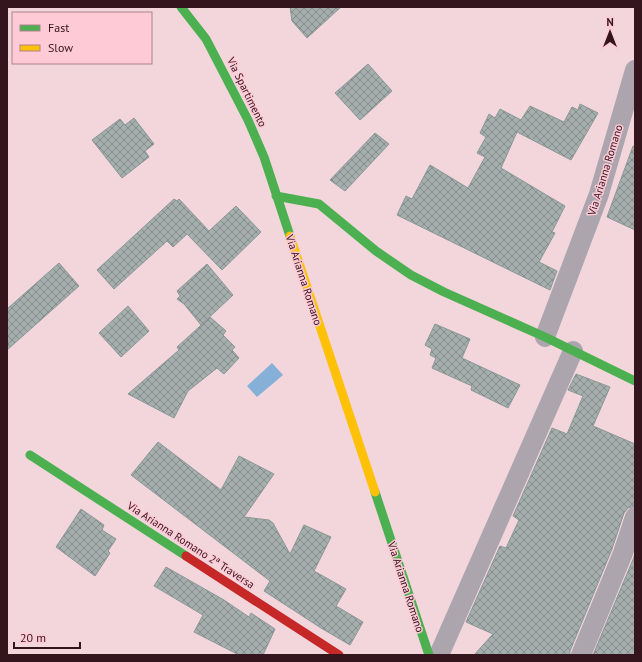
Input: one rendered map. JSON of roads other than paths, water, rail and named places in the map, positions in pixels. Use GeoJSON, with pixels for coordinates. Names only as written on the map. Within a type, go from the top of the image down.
{"type":"FeatureCollection","features":[{"type":"Feature","properties":{"kind":"street","name":"Via Spartimento"},"geometry":{"type":"LineString","coordinates":[[181,7],[206,39],[248,120],[264,158],[276,196]]}},
{"type":"Feature","properties":{"kind":"street","name":"Via Arianna Romano"},"geometry":{"type":"LineString","coordinates":[[545,337],[599,194],[635,70]]}},
{"type":"Feature","properties":{"kind":"street"},"geometry":{"type":"LineString","coordinates":[[276,196],[318,204],[376,251],[411,275],[444,292],[545,337],[635,381]]}},
{"type":"Feature","properties":{"kind":"street","name":"Via Arianna Romano"},"geometry":{"type":"LineString","coordinates":[[276,196],[429,655]]}},
{"type":"Feature","properties":{"kind":"street"},"geometry":{"type":"LineString","coordinates":[[439,655],[573,351]]}},
{"type":"Feature","properties":{"kind":"street","name":"Via Arianna Romano 2ª Traversa"},"geometry":{"type":"LineString","coordinates":[[30,455],[339,655]]}},
{"type":"Feature","properties":{"kind":"street"},"geometry":{"type":"LineString","coordinates":[[581,655],[624,553],[635,518]]}},
{"type":"Feature","properties":{"kind":"water"},"geometry":{"type":"Polygon","coordinates":[[[272,363],[283,375],[257,397],[247,386],[272,363]]]}}]}
